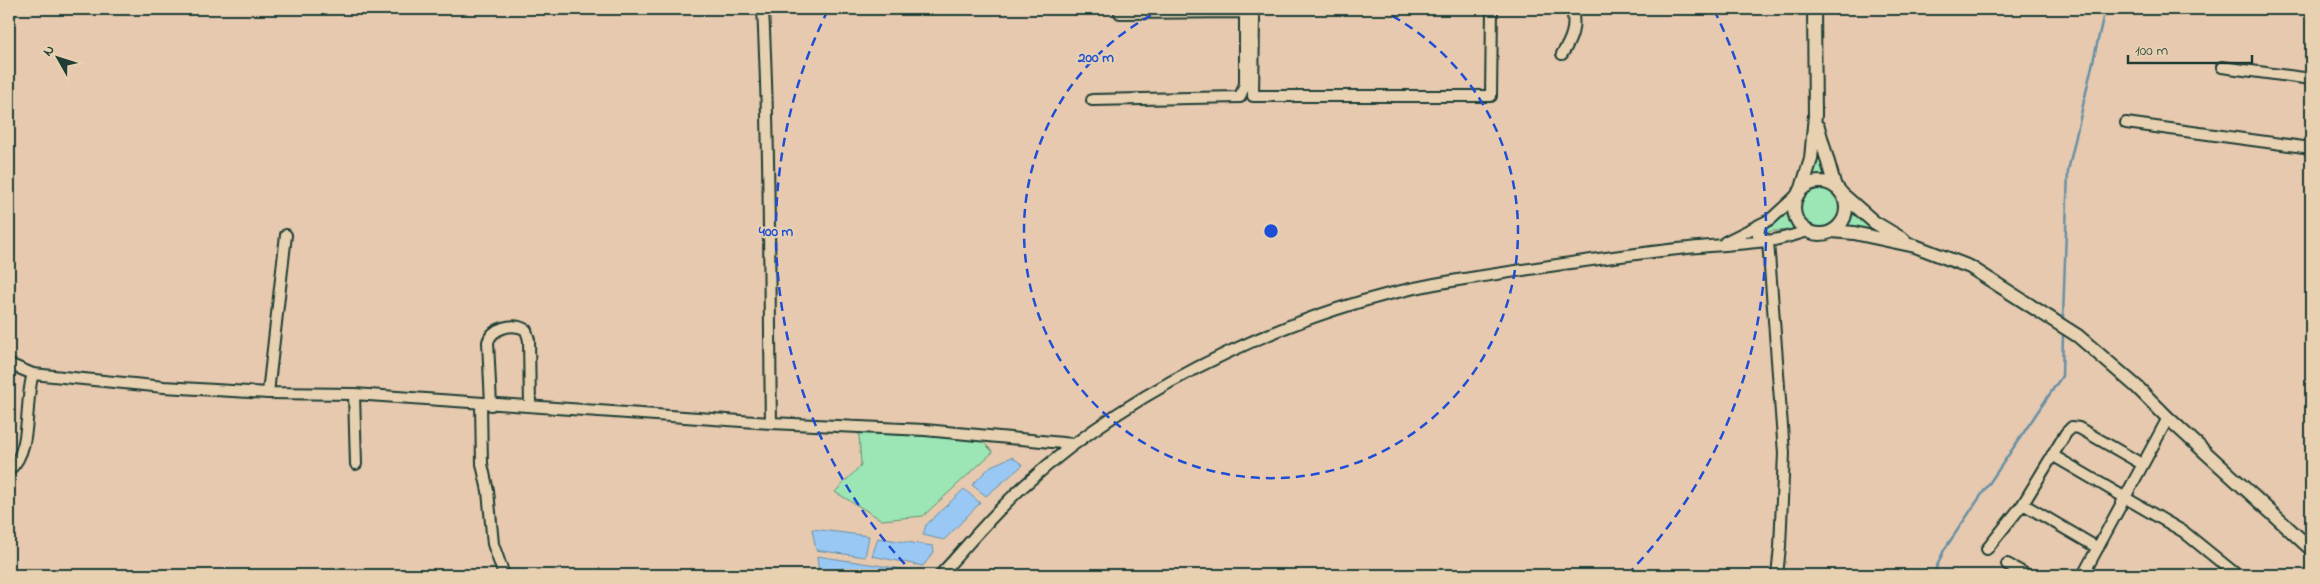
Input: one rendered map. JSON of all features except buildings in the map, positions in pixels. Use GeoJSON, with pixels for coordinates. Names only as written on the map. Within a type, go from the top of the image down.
{"type":"FeatureCollection","features":[{"type":"Feature","properties":{"kind":"main road"},"geometry":{"type":"LineString","coordinates":[[1814,9],[1815,115],[1811,159],[1794,204],[1796,220],[1808,231],[1816,234],[1832,231],[1854,233],[1915,246],[1970,267],[2078,336],[2137,387],[2168,418],[2311,549]]}},
{"type":"Feature","properties":{"kind":"main road"},"geometry":{"type":"LineString","coordinates":[[1815,115],[1846,210],[1844,218],[1832,231]]}},
{"type":"Feature","properties":{"kind":"main road"},"geometry":{"type":"LineString","coordinates":[[1799,192],[1818,181],[1838,190],[1874,222],[1915,246]]}},
{"type":"Feature","properties":{"kind":"street"},"geometry":{"type":"LineString","coordinates":[[763,9],[768,83],[771,423]]}},
{"type":"Feature","properties":{"kind":"street"},"geometry":{"type":"LineString","coordinates":[[1248,13],[1253,96],[1491,96],[1492,9]]}},
{"type":"Feature","properties":{"kind":"street"},"geometry":{"type":"LineString","coordinates":[[1562,54],[1574,31],[1572,9]]}},
{"type":"Feature","properties":{"kind":"street"},"geometry":{"type":"LineString","coordinates":[[1120,13],[1248,13]]}},
{"type":"Feature","properties":{"kind":"street"},"geometry":{"type":"LineString","coordinates":[[1092,100],[1240,98],[1245,84],[1248,13]]}},
{"type":"Feature","properties":{"kind":"street"},"geometry":{"type":"LineString","coordinates":[[2222,67],[2311,79]]}},
{"type":"Feature","properties":{"kind":"street"},"geometry":{"type":"LineString","coordinates":[[2126,123],[2311,148]]}},
{"type":"Feature","properties":{"kind":"street"},"geometry":{"type":"LineString","coordinates":[[1720,244],[1771,219],[1799,192]]}},
{"type":"Feature","properties":{"kind":"street"},"geometry":{"type":"LineString","coordinates":[[1760,225],[1758,235],[1768,241]]}},
{"type":"Feature","properties":{"kind":"street"},"geometry":{"type":"LineString","coordinates":[[940,575],[1025,485],[1074,444],[1148,395],[1204,363],[1310,319],[1378,298],[1454,280],[1720,244],[1768,241],[1808,231]]}},
{"type":"Feature","properties":{"kind":"street"},"geometry":{"type":"LineString","coordinates":[[268,392],[286,235]]}},
{"type":"Feature","properties":{"kind":"street"},"geometry":{"type":"LineString","coordinates":[[1768,241],[1784,453],[1777,575]]}},
{"type":"Feature","properties":{"kind":"street"},"geometry":{"type":"LineString","coordinates":[[504,575],[493,544],[488,491],[482,464],[488,342],[490,336],[496,330],[518,326],[526,330],[529,340],[530,406]]}},
{"type":"Feature","properties":{"kind":"street"},"geometry":{"type":"LineString","coordinates":[[9,364],[33,374],[164,386],[268,392],[354,394],[771,423],[926,430],[1074,444]]}},
{"type":"Feature","properties":{"kind":"street"},"geometry":{"type":"LineString","coordinates":[[9,470],[15,464],[23,444],[33,374]]}},
{"type":"Feature","properties":{"kind":"street"},"geometry":{"type":"LineString","coordinates":[[354,394],[356,464]]}},
{"type":"Feature","properties":{"kind":"street"},"geometry":{"type":"LineString","coordinates":[[2083,575],[2168,418]]}},
{"type":"Feature","properties":{"kind":"street"},"geometry":{"type":"LineString","coordinates":[[1987,549],[2023,504],[2066,433],[2072,427],[2079,428],[2142,464]]}},
{"type":"Feature","properties":{"kind":"street"},"geometry":{"type":"LineString","coordinates":[[2052,455],[2126,496],[2184,532],[2237,575]]}},
{"type":"Feature","properties":{"kind":"street"},"geometry":{"type":"LineString","coordinates":[[2023,504],[2098,548]]}},
{"type":"Feature","properties":{"kind":"street"},"geometry":{"type":"LineString","coordinates":[[2007,564],[2027,575]]}},
{"type":"Feature","properties":{"kind":"green space"},"geometry":{"type":"Polygon","coordinates":[[[1817,160],[1820,160],[1827,176],[1810,178],[1817,160]]]}},
{"type":"Feature","properties":{"kind":"green space"},"geometry":{"type":"Polygon","coordinates":[[[1819,185],[1831,189],[1837,195],[1841,207],[1837,219],[1831,225],[1819,229],[1807,225],[1801,219],[1797,207],[1801,195],[1807,189],[1819,185]]]}},
{"type":"Feature","properties":{"kind":"green space"},"geometry":{"type":"Polygon","coordinates":[[[1852,209],[1874,230],[1845,227],[1852,209]]]}},
{"type":"Feature","properties":{"kind":"green space"},"geometry":{"type":"Polygon","coordinates":[[[1787,213],[1795,230],[1772,231],[1761,234],[1787,213]]]}},
{"type":"Feature","properties":{"kind":"green space"},"geometry":{"type":"Polygon","coordinates":[[[859,433],[980,439],[993,452],[923,516],[882,520],[835,492],[861,465],[859,433]]]}},
{"type":"Feature","properties":{"kind":"water"},"geometry":{"type":"Polygon","coordinates":[[[1012,457],[1023,465],[986,496],[972,485],[991,466],[1012,457]]]}},
{"type":"Feature","properties":{"kind":"water"},"geometry":{"type":"Polygon","coordinates":[[[964,489],[980,503],[944,540],[923,535],[926,525],[964,489]]]}},
{"type":"Feature","properties":{"kind":"water"},"geometry":{"type":"Polygon","coordinates":[[[812,529],[869,536],[865,557],[816,550],[812,529]]]}},
{"type":"Feature","properties":{"kind":"water"},"geometry":{"type":"Polygon","coordinates":[[[878,538],[933,546],[934,552],[923,566],[872,556],[878,538]]]}},
{"type":"Feature","properties":{"kind":"water"},"geometry":{"type":"Polygon","coordinates":[[[817,556],[915,571],[915,575],[819,575],[817,556]]]}},
{"type":"Feature","properties":{"kind":"waterway"},"geometry":{"type":"LineString","coordinates":[[2063,318],[2068,171],[2105,9]]}},
{"type":"Feature","properties":{"kind":"waterway"},"geometry":{"type":"LineString","coordinates":[[1933,575],[1944,550],[2062,376],[2063,334]]}}]}
